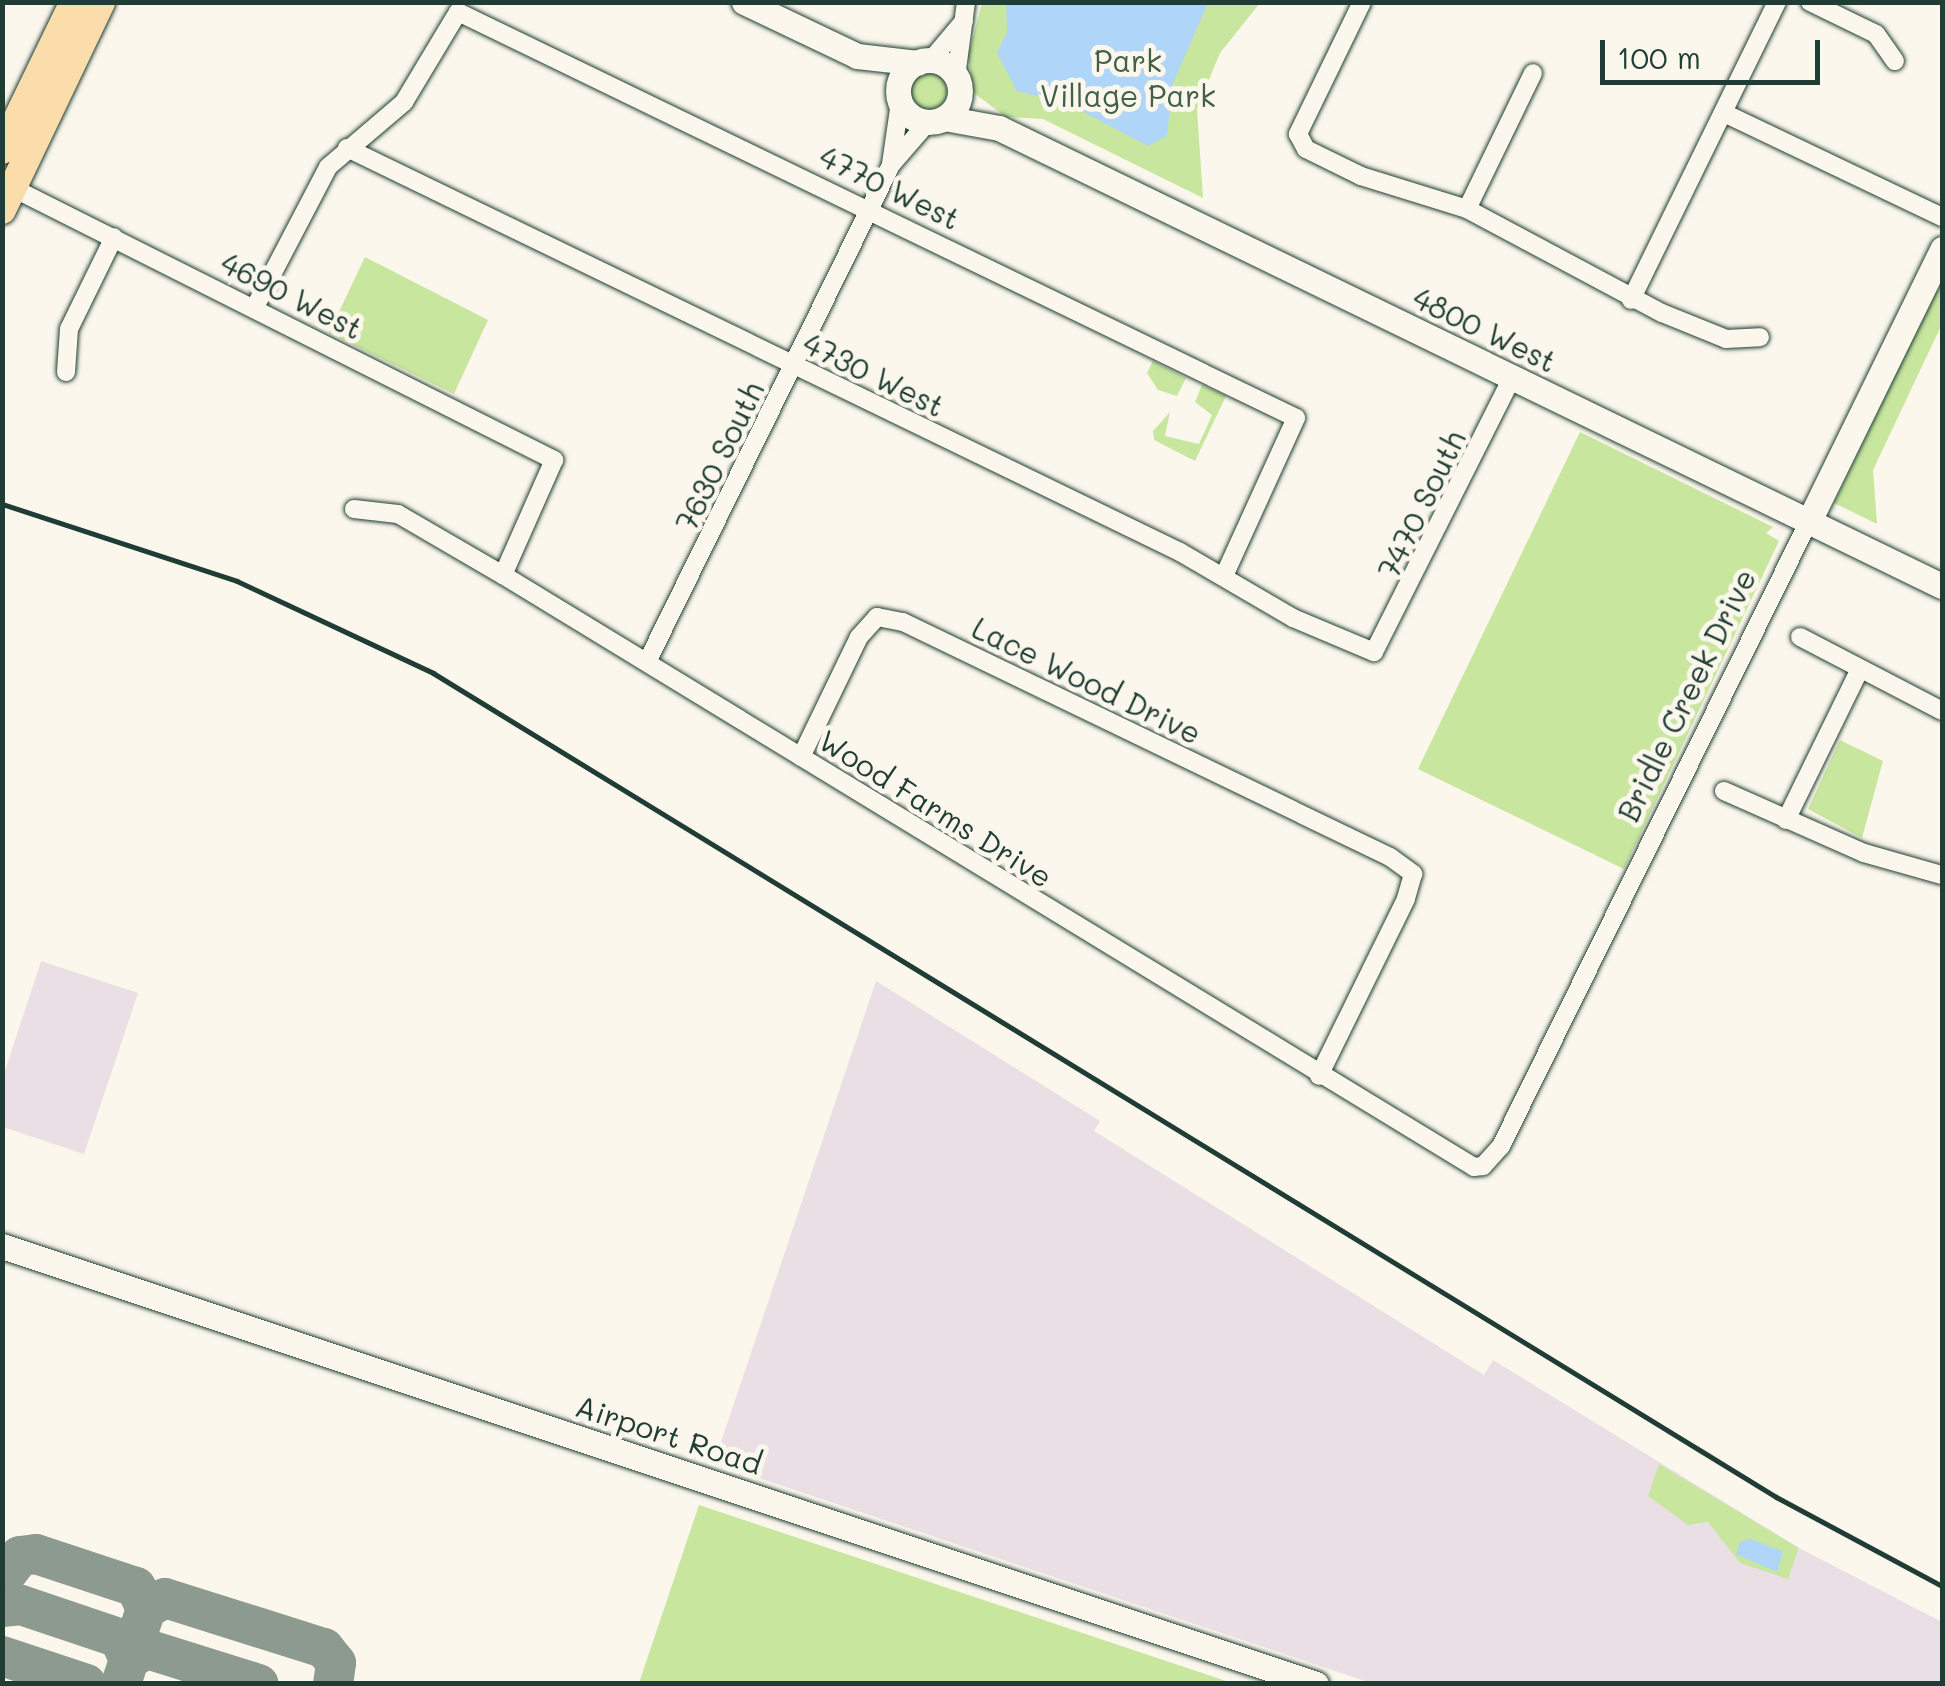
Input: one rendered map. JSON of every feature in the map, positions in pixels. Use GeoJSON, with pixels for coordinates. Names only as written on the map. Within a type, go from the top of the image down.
{"type":"FeatureCollection","features":[{"type":"Feature","properties":{"kind":"main road"},"geometry":{"type":"LineString","coordinates":[[2,150],[74,2]]}},
{"type":"Feature","properties":{"kind":"main road"},"geometry":{"type":"LineString","coordinates":[[6,194],[101,2]]}},
{"type":"Feature","properties":{"kind":"street","name":"4800 West"},"geometry":{"type":"LineString","coordinates":[[744,2],[857,56],[899,98],[910,116],[999,128],[1942,586]]}},
{"type":"Feature","properties":{"kind":"street"},"geometry":{"type":"LineString","coordinates":[[1362,2],[1298,134],[1306,149],[1361,176],[1467,209],[1631,300],[1726,338],[1760,337]]}},
{"type":"Feature","properties":{"kind":"street"},"geometry":{"type":"LineString","coordinates":[[1631,300],[1777,2]]}},
{"type":"Feature","properties":{"kind":"street"},"geometry":{"type":"LineString","coordinates":[[1810,2],[1876,34],[1894,61]]}},
{"type":"Feature","properties":{"kind":"street","name":"4770 West"},"geometry":{"type":"LineString","coordinates":[[346,148],[404,102],[458,12],[870,208],[1296,418],[1224,576]]}},
{"type":"Feature","properties":{"kind":"street"},"geometry":{"type":"LineString","coordinates":[[899,98],[902,76],[924,62],[965,12]]}},
{"type":"Feature","properties":{"kind":"street"},"geometry":{"type":"LineString","coordinates":[[936,120],[958,82],[965,12]]}},
{"type":"Feature","properties":{"kind":"street","name":"4800 West"},"geometry":{"type":"LineString","coordinates":[[857,56],[924,62],[958,82],[999,128]]}},
{"type":"Feature","properties":{"kind":"street"},"geometry":{"type":"LineString","coordinates":[[1467,209],[1533,73]]}},
{"type":"Feature","properties":{"kind":"street","name":"7630 South"},"geometry":{"type":"LineString","coordinates":[[647,662],[891,164],[899,98]]}},
{"type":"Feature","properties":{"kind":"street"},"geometry":{"type":"LineString","coordinates":[[1724,113],[1942,217]]}},
{"type":"Feature","properties":{"kind":"street","name":"7630 South"},"geometry":{"type":"LineString","coordinates":[[891,164],[936,120]]}},
{"type":"Feature","properties":{"kind":"street"},"geometry":{"type":"LineString","coordinates":[[256,306],[318,183],[346,148]]}},
{"type":"Feature","properties":{"kind":"street","name":"4730 West"},"geometry":{"type":"LineString","coordinates":[[346,148],[1224,576],[1293,618],[1374,652]]}},
{"type":"Feature","properties":{"kind":"street","name":"4690 West"},"geometry":{"type":"LineString","coordinates":[[6,194],[114,237],[554,460],[503,575]]}},
{"type":"Feature","properties":{"kind":"street"},"geometry":{"type":"LineString","coordinates":[[66,372],[69,329],[114,237]]}},
{"type":"Feature","properties":{"kind":"street","name":"Bridle Creek Drive"},"geometry":{"type":"LineString","coordinates":[[1483,1166],[1502,1146],[1942,249]]}},
{"type":"Feature","properties":{"kind":"street","name":"7470 South"},"geometry":{"type":"LineString","coordinates":[[1374,652],[1512,378]]}},
{"type":"Feature","properties":{"kind":"street","name":"Wood Farms Drive"},"geometry":{"type":"LineString","coordinates":[[354,509],[398,514],[503,575],[1453,1159],[1483,1166]]}},
{"type":"Feature","properties":{"kind":"street","name":"Lace Wood Drive"},"geometry":{"type":"LineString","coordinates":[[801,757],[859,637],[876,617],[902,622],[1038,687],[1412,874],[1318,1076]]}},
{"type":"Feature","properties":{"kind":"street"},"geometry":{"type":"LineString","coordinates":[[1800,638],[1942,712]]}},
{"type":"Feature","properties":{"kind":"street"},"geometry":{"type":"LineString","coordinates":[[1786,820],[1860,669]]}},
{"type":"Feature","properties":{"kind":"street"},"geometry":{"type":"LineString","coordinates":[[1724,791],[1864,853],[1942,875]]}},
{"type":"Feature","properties":{"kind":"street","name":"Airport Road"},"geometry":{"type":"LineString","coordinates":[[2,1246],[1316,1684]]}},
{"type":"Feature","properties":{"kind":"shaded area"},"geometry":{"type":"Polygon","coordinates":[[[41,961],[138,993],[84,1154],[3,1127],[3,1077],[41,961]]]}},
{"type":"Feature","properties":{"kind":"shaded area"},"geometry":{"type":"Polygon","coordinates":[[[876,981],[1100,1121],[1094,1131],[1484,1375],[1493,1360],[1799,1548],[1942,1622],[1942,1683],[1371,1683],[714,1463],[876,981]]]}},
{"type":"Feature","properties":{"kind":"green space","name":"Park Village Park"},"geometry":{"type":"Polygon","coordinates":[[[982,3],[1260,3],[1220,53],[1197,109],[1203,198],[1043,119],[1006,117],[974,93],[968,56],[982,3]]]}},
{"type":"Feature","properties":{"kind":"green space"},"geometry":{"type":"Polygon","coordinates":[[[929,73],[942,78],[947,91],[942,104],[929,109],[916,104],[911,91],[916,78],[929,73]]]}},
{"type":"Feature","properties":{"kind":"green space"},"geometry":{"type":"Polygon","coordinates":[[[365,257],[488,320],[454,394],[329,333],[365,257]]]}},
{"type":"Feature","properties":{"kind":"green space"},"geometry":{"type":"Polygon","coordinates":[[[1942,277],[1942,324],[1873,470],[1877,524],[1834,503],[1942,277]]]}},
{"type":"Feature","properties":{"kind":"green space"},"geometry":{"type":"Polygon","coordinates":[[[1153,361],[1186,378],[1177,396],[1158,390],[1147,373],[1153,361]]]}},
{"type":"Feature","properties":{"kind":"green space"},"geometry":{"type":"Polygon","coordinates":[[[1202,385],[1226,396],[1195,461],[1154,440],[1153,431],[1170,412],[1165,436],[1199,444],[1212,415],[1195,402],[1202,385]]]}},
{"type":"Feature","properties":{"kind":"green space"},"geometry":{"type":"Polygon","coordinates":[[[1580,432],[1773,527],[1766,533],[1779,541],[1624,869],[1418,769],[1580,432]]]}},
{"type":"Feature","properties":{"kind":"green space"},"geometry":{"type":"Polygon","coordinates":[[[1840,740],[1883,761],[1862,838],[1808,809],[1840,740]]]}},
{"type":"Feature","properties":{"kind":"green space"},"geometry":{"type":"Polygon","coordinates":[[[1659,1464],[1799,1548],[1788,1579],[1740,1563],[1708,1522],[1688,1525],[1648,1496],[1659,1464]]]}},
{"type":"Feature","properties":{"kind":"green space"},"geometry":{"type":"Polygon","coordinates":[[[699,1505],[1232,1683],[639,1683],[699,1505]]]}},
{"type":"Feature","properties":{"kind":"water"},"geometry":{"type":"Polygon","coordinates":[[[1006,3],[1208,3],[1173,83],[1167,136],[1148,146],[1064,102],[1017,91],[997,53],[1007,32],[1006,3]]]}},
{"type":"Feature","properties":{"kind":"water"},"geometry":{"type":"Polygon","coordinates":[[[1750,1539],[1783,1551],[1777,1572],[1736,1554],[1740,1542],[1750,1539]]]}},
{"type":"Feature","properties":{"kind":"taxiway"},"geometry":{"type":"LineString","coordinates":[[8,1572],[20,1556],[36,1554],[136,1587],[146,1609]]}},
{"type":"Feature","properties":{"kind":"taxiway"},"geometry":{"type":"LineString","coordinates":[[121,1684],[146,1609],[165,1598],[324,1648],[336,1663],[333,1684]]}},
{"type":"Feature","properties":{"kind":"taxiway"},"geometry":{"type":"LineString","coordinates":[[2,1607],[21,1605],[119,1638],[129,1659],[147,1649],[259,1684]]}},
{"type":"Feature","properties":{"kind":"taxiway"},"geometry":{"type":"LineString","coordinates":[[2,1656],[86,1684]]}},
{"type":"Feature","properties":{"kind":"railway"},"geometry":{"type":"LineString","coordinates":[[2,504],[237,581],[433,673],[1776,1497],[1942,1586]]}}]}
